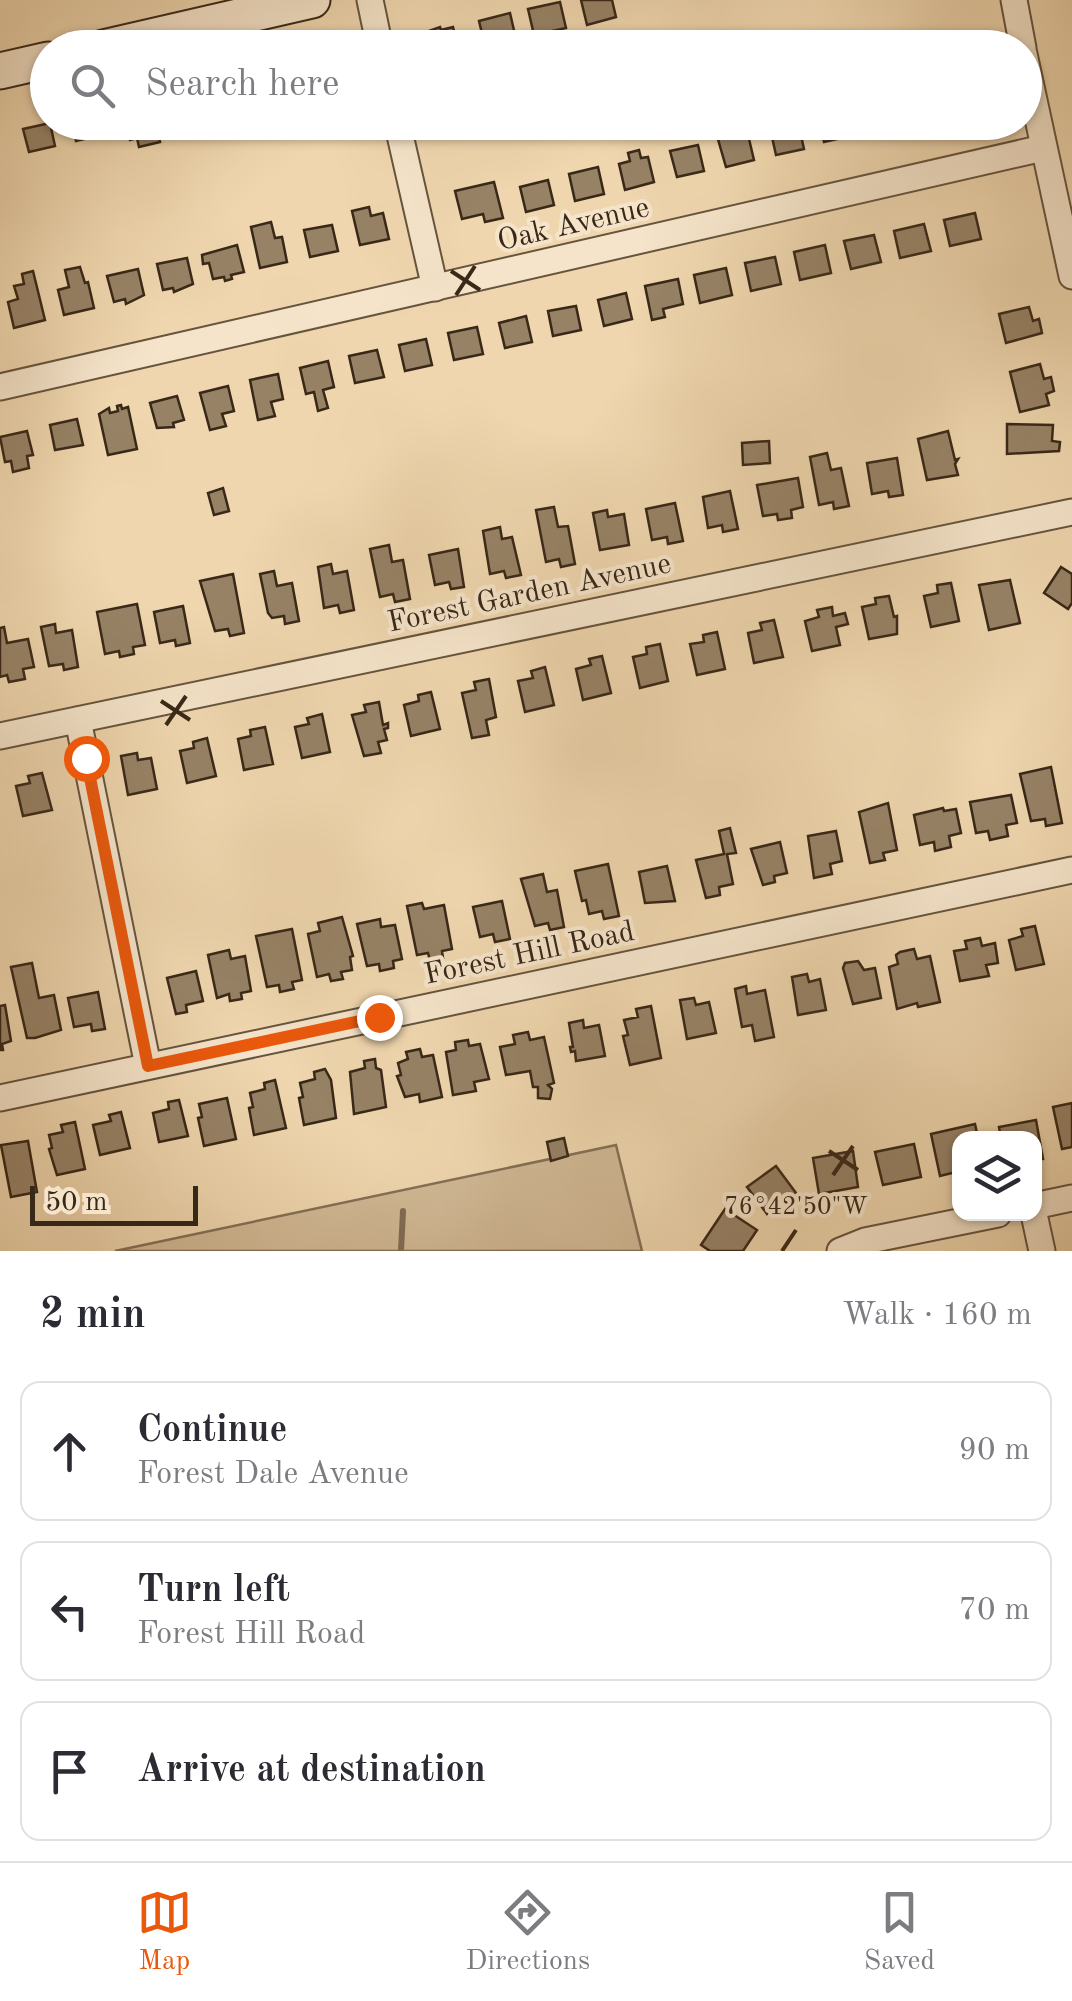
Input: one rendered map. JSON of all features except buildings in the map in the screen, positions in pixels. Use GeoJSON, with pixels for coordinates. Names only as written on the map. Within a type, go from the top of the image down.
{"type":"FeatureCollection","features":[{"type":"Feature","properties":{"kind":"main road"},"geometry":{"type":"LineString","coordinates":[[181,30],[312,0]]}},
{"type":"Feature","properties":{"kind":"main road"},"geometry":{"type":"LineString","coordinates":[[0,71],[30,64]]}},
{"type":"Feature","properties":{"kind":"street"},"geometry":{"type":"LineString","coordinates":[[370,0],[376,30]]}},
{"type":"Feature","properties":{"kind":"street"},"geometry":{"type":"LineString","coordinates":[[1014,0],[1020,30]]}},
{"type":"Feature","properties":{"kind":"street"},"geometry":{"type":"LineString","coordinates":[[402,140],[435,288]]}},
{"type":"Feature","properties":{"kind":"street"},"geometry":{"type":"LineString","coordinates":[[1041,140],[1072,276]]}},
{"type":"Feature","properties":{"kind":"street","name":"Oak Avenue"},"geometry":{"type":"LineString","coordinates":[[0,387],[1043,148]]}},
{"type":"Feature","properties":{"kind":"street","name":"Forest Garden Avenue"},"geometry":{"type":"LineString","coordinates":[[0,736],[1072,512]]}},
{"type":"Feature","properties":{"kind":"street"},"geometry":{"type":"LineString","coordinates":[[78,720],[148,1066]]}},
{"type":"Feature","properties":{"kind":"street","name":"Forest Hill Road"},"geometry":{"type":"LineString","coordinates":[[0,1098],[1072,870]]}},
{"type":"Feature","properties":{"kind":"street"},"geometry":{"type":"LineString","coordinates":[[1042,1204],[1072,1198]]}},
{"type":"Feature","properties":{"kind":"street"},"geometry":{"type":"LineString","coordinates":[[840,1251],[864,1241],[963,1221]]}},
{"type":"Feature","properties":{"kind":"street"},"geometry":{"type":"LineString","coordinates":[[1036,1221],[1042,1251]]}},
{"type":"Feature","properties":{"kind":"shaded area"},"geometry":{"type":"Polygon","coordinates":[[[616,1145],[642,1251],[115,1251],[616,1145]]]}},
{"type":"Feature","properties":{"kind":"waterway"},"geometry":{"type":"LineString","coordinates":[[401,1251],[403,1211]]}},
{"type":"Feature","properties":{"kind":"route"},"geometry":{"type":"LineString","coordinates":[[86,758],[148,1066],[379,1017]]}}]}
